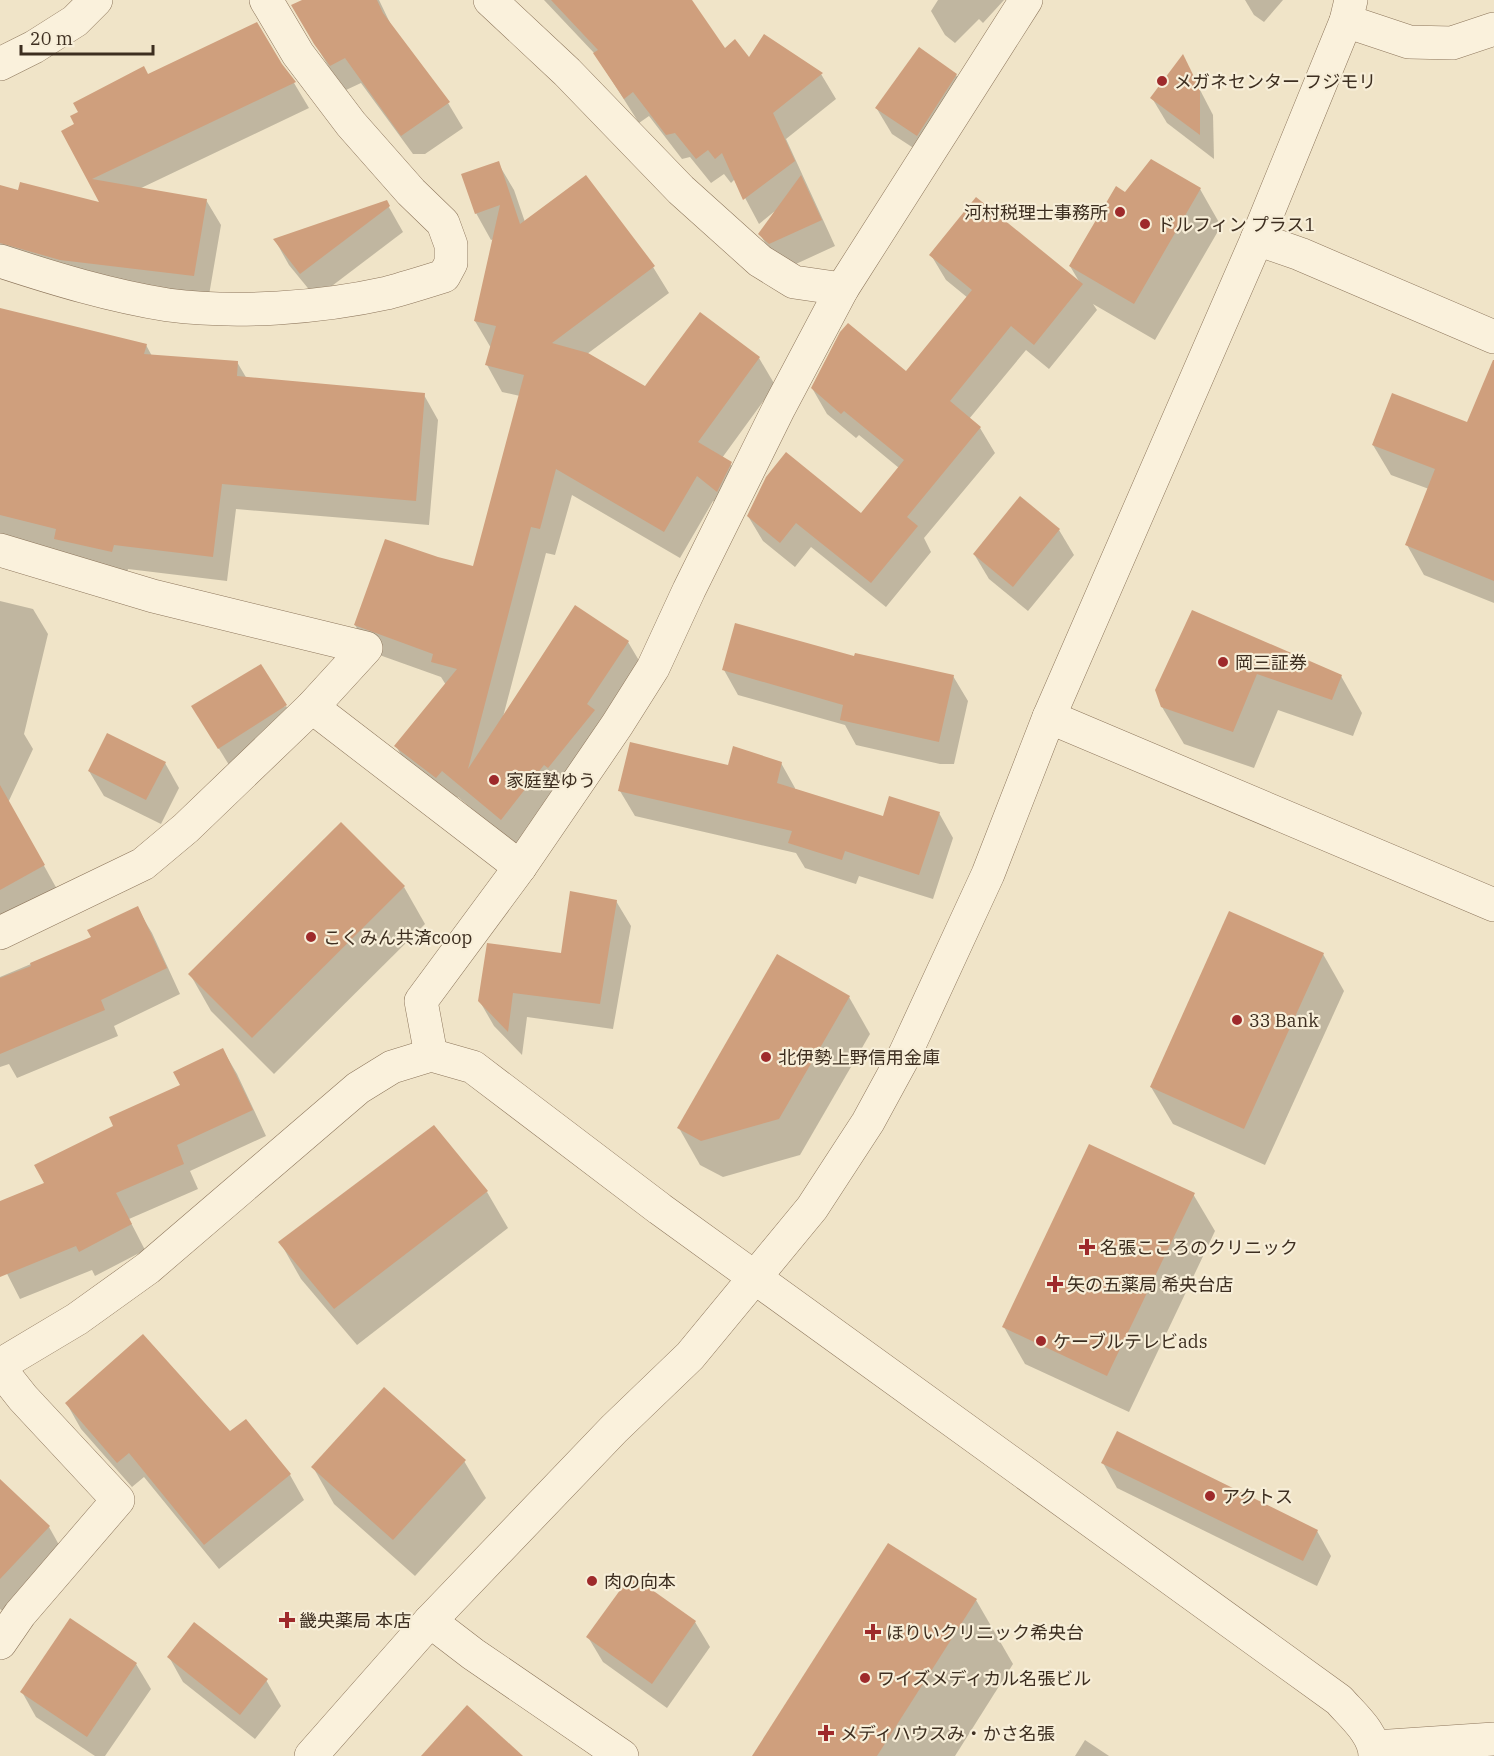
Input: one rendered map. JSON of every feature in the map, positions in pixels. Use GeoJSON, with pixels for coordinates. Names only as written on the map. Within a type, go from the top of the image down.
{"type":"FeatureCollection","features":[{"type":"Feature","properties":{"kind":"street"},"geometry":{"type":"LineString","coordinates":[[0,64],[34,47],[75,21],[96,0]]}},
{"type":"Feature","properties":{"kind":"street"},"geometry":{"type":"LineString","coordinates":[[0,261],[56,280],[110,294],[169,305],[222,309],[316,304],[387,293],[444,276],[451,263],[451,245],[443,223],[411,192],[351,124],[298,54],[266,0]]}},
{"type":"Feature","properties":{"kind":"street"},"geometry":{"type":"LineString","coordinates":[[490,0],[567,72],[681,190],[760,261],[794,282],[842,290]]}},
{"type":"Feature","properties":{"kind":"street"},"geometry":{"type":"LineString","coordinates":[[431,1055],[421,1001],[520,867],[617,726],[653,668],[779,408],[842,290],[1026,0]]}},
{"type":"Feature","properties":{"kind":"street"},"geometry":{"type":"LineString","coordinates":[[311,1756],[430,1621],[614,1429],[690,1356],[812,1208],[868,1122],[905,1054],[988,874],[1049,717],[1257,239],[1348,10],[1409,42],[1452,43],[1494,29]]}},
{"type":"Feature","properties":{"kind":"street"},"geometry":{"type":"LineString","coordinates":[[1257,239],[1300,254],[1494,337]]}},
{"type":"Feature","properties":{"kind":"street"},"geometry":{"type":"LineString","coordinates":[[0,550],[153,596],[366,648],[312,707],[186,828],[143,864],[0,933]]}},
{"type":"Feature","properties":{"kind":"street"},"geometry":{"type":"LineString","coordinates":[[312,707],[520,867]]}},
{"type":"Feature","properties":{"kind":"street"},"geometry":{"type":"LineString","coordinates":[[1049,717],[1494,905]]}},
{"type":"Feature","properties":{"kind":"street"},"geometry":{"type":"LineString","coordinates":[[0,1365],[77,1319],[148,1268],[358,1088],[392,1067],[431,1055],[473,1067],[660,1209],[1339,1700],[1365,1728],[1375,1751],[1494,1739]]}},
{"type":"Feature","properties":{"kind":"street"},"geometry":{"type":"LineString","coordinates":[[0,1370],[118,1500],[20,1614],[0,1643]]}},
{"type":"Feature","properties":{"kind":"street"},"geometry":{"type":"LineString","coordinates":[[430,1621],[609,1753]]}},
{"type":"Feature","properties":{"kind":"building"},"geometry":{"type":"Polygon","coordinates":[[[302,0],[377,0],[383,13],[450,102],[401,136],[345,58],[330,66],[291,5],[302,0]]]}},
{"type":"Feature","properties":{"kind":"building"},"geometry":{"type":"Polygon","coordinates":[[[551,0],[692,0],[725,48],[735,39],[749,57],[764,34],[823,73],[773,113],[795,161],[743,200],[722,153],[715,159],[708,150],[696,159],[675,133],[666,135],[633,92],[624,99],[593,53],[598,50],[551,0]]]}},
{"type":"Feature","properties":{"kind":"building"},"geometry":{"type":"Polygon","coordinates":[[[257,22],[282,64],[296,82],[92,179],[207,199],[194,276],[60,260],[0,243],[0,185],[18,190],[20,182],[99,202],[61,131],[74,124],[70,116],[78,112],[73,103],[144,66],[148,74],[257,22]]]}},
{"type":"Feature","properties":{"kind":"building"},"geometry":{"type":"Polygon","coordinates":[[[919,47],[957,74],[917,136],[875,108],[919,47]]]}},
{"type":"Feature","properties":{"kind":"building"},"geometry":{"type":"Polygon","coordinates":[[[1183,54],[1200,89],[1200,135],[1150,98],[1183,54]]]}},
{"type":"Feature","properties":{"kind":"building"},"geometry":{"type":"Polygon","coordinates":[[[1151,159],[1201,188],[1134,304],[1069,266],[1116,186],[1125,192],[1151,159]]]}},
{"type":"Feature","properties":{"kind":"building"},"geometry":{"type":"Polygon","coordinates":[[[499,161],[520,224],[586,175],[655,266],[552,343],[588,353],[645,386],[700,312],[760,357],[698,442],[732,462],[717,492],[697,476],[664,532],[556,469],[540,529],[531,527],[468,769],[575,605],[629,641],[587,704],[595,710],[548,768],[544,765],[501,820],[442,771],[436,778],[394,746],[457,669],[431,662],[433,654],[354,625],[385,539],[473,566],[524,375],[485,365],[496,326],[474,321],[500,205],[475,214],[461,174],[499,161]]]}},
{"type":"Feature","properties":{"kind":"building"},"geometry":{"type":"Polygon","coordinates":[[[801,175],[822,220],[769,244],[758,234],[801,175]]]}},
{"type":"Feature","properties":{"kind":"building"},"geometry":{"type":"Polygon","coordinates":[[[976,197],[1083,284],[1034,345],[1011,326],[950,401],[981,427],[907,517],[918,526],[871,583],[796,523],[780,543],[747,516],[766,477],[786,452],[861,513],[904,460],[844,411],[841,414],[811,388],[840,332],[848,323],[906,371],[972,290],[929,255],[976,197]]]}},
{"type":"Feature","properties":{"kind":"building"},"geometry":{"type":"Polygon","coordinates":[[[387,200],[390,206],[300,274],[273,239],[387,200]]]}},
{"type":"Feature","properties":{"kind":"building"},"geometry":{"type":"Polygon","coordinates":[[[0,308],[147,344],[144,354],[238,361],[237,376],[425,393],[416,501],[222,484],[213,557],[114,545],[112,552],[54,539],[56,529],[0,515],[0,308]]]}},
{"type":"Feature","properties":{"kind":"building"},"geometry":{"type":"Polygon","coordinates":[[[1493,360],[1494,581],[1405,545],[1435,469],[1372,445],[1392,393],[1467,422],[1493,360]]]}},
{"type":"Feature","properties":{"kind":"building"},"geometry":{"type":"Polygon","coordinates":[[[1020,496],[1060,529],[1013,587],[973,554],[1020,496]]]}},
{"type":"Feature","properties":{"kind":"building","name":"岡三証券"},"geometry":{"type":"Polygon","coordinates":[[[1192,610],[1342,675],[1332,700],[1257,674],[1233,732],[1161,707],[1155,690],[1192,610]]]}},
{"type":"Feature","properties":{"kind":"building"},"geometry":{"type":"Polygon","coordinates":[[[735,623],[854,656],[855,653],[954,675],[939,742],[840,720],[843,705],[722,670],[735,623]]]}},
{"type":"Feature","properties":{"kind":"building"},"geometry":{"type":"Polygon","coordinates":[[[261,664],[287,705],[218,749],[191,706],[261,664]]]}},
{"type":"Feature","properties":{"kind":"building"},"geometry":{"type":"Polygon","coordinates":[[[107,733],[166,762],[146,800],[88,771],[107,733]]]}},
{"type":"Feature","properties":{"kind":"building"},"geometry":{"type":"Polygon","coordinates":[[[630,742],[728,765],[733,746],[782,762],[777,783],[883,816],[889,796],[940,812],[919,875],[845,851],[842,860],[788,843],[792,831],[618,791],[630,742]]]}},
{"type":"Feature","properties":{"kind":"building"},"geometry":{"type":"Polygon","coordinates":[[[0,785],[45,865],[0,890],[0,785]]]}},
{"type":"Feature","properties":{"kind":"building"},"geometry":{"type":"Polygon","coordinates":[[[341,822],[405,886],[252,1038],[188,974],[341,822]]]}},
{"type":"Feature","properties":{"kind":"building"},"geometry":{"type":"Polygon","coordinates":[[[570,891],[617,900],[600,1004],[513,993],[508,1032],[478,1001],[487,943],[561,953],[570,891]]]}},
{"type":"Feature","properties":{"kind":"building"},"geometry":{"type":"Polygon","coordinates":[[[138,906],[167,968],[101,1000],[105,1010],[0,1054],[0,978],[91,937],[87,930],[138,906]]]}},
{"type":"Feature","properties":{"kind":"building","name":"33 Bank"},"geometry":{"type":"Polygon","coordinates":[[[1229,911],[1324,953],[1244,1129],[1150,1087],[1229,911]]]}},
{"type":"Feature","properties":{"kind":"building","name":"北伊勢上野信用金庫"},"geometry":{"type":"Polygon","coordinates":[[[777,954],[850,996],[779,1119],[701,1141],[677,1128],[777,954]]]}},
{"type":"Feature","properties":{"kind":"building"},"geometry":{"type":"Polygon","coordinates":[[[223,1048],[253,1110],[177,1145],[184,1164],[116,1193],[132,1224],[79,1252],[76,1246],[0,1277],[0,1201],[44,1183],[34,1165],[113,1126],[109,1117],[180,1085],[173,1072],[223,1048]]]}},
{"type":"Feature","properties":{"kind":"building"},"geometry":{"type":"Polygon","coordinates":[[[434,1125],[488,1191],[334,1309],[278,1242],[434,1125]]]}},
{"type":"Feature","properties":{"kind":"building"},"geometry":{"type":"Polygon","coordinates":[[[1089,1144],[1195,1193],[1107,1376],[1002,1327],[1089,1144]]]}},
{"type":"Feature","properties":{"kind":"building"},"geometry":{"type":"Polygon","coordinates":[[[143,1334],[230,1431],[246,1419],[291,1474],[204,1545],[129,1453],[117,1463],[65,1403],[143,1334]]]}},
{"type":"Feature","properties":{"kind":"building"},"geometry":{"type":"Polygon","coordinates":[[[384,1387],[466,1460],[393,1540],[311,1467],[384,1387]]]}},
{"type":"Feature","properties":{"kind":"building","name":"アクトス"},"geometry":{"type":"Polygon","coordinates":[[[1117,1431],[1318,1530],[1303,1561],[1101,1463],[1117,1431]]]}},
{"type":"Feature","properties":{"kind":"building"},"geometry":{"type":"Polygon","coordinates":[[[0,1479],[50,1526],[0,1579],[0,1479]]]}},
{"type":"Feature","properties":{"kind":"building","name":"ワイズメディカル名張ビル"},"geometry":{"type":"Polygon","coordinates":[[[888,1543],[977,1599],[877,1756],[752,1756],[888,1543]]]}},
{"type":"Feature","properties":{"kind":"building"},"geometry":{"type":"Polygon","coordinates":[[[631,1575],[696,1621],[652,1684],[586,1637],[631,1575]]]}},
{"type":"Feature","properties":{"kind":"building"},"geometry":{"type":"Polygon","coordinates":[[[70,1618],[137,1663],[87,1737],[20,1692],[70,1618]]]}},
{"type":"Feature","properties":{"kind":"building"},"geometry":{"type":"Polygon","coordinates":[[[194,1622],[268,1679],[240,1715],[167,1657],[194,1622]]]}},
{"type":"Feature","properties":{"kind":"building"},"geometry":{"type":"Polygon","coordinates":[[[467,1705],[523,1756],[421,1756],[467,1705]]]}},
{"type":"Feature","properties":{"kind":"place","name":"メガネセンター フジモリ"},"geometry":{"type":"Point","coordinates":[1162,81]}},
{"type":"Feature","properties":{"kind":"place","name":"河村税理士事務所"},"geometry":{"type":"Point","coordinates":[1120,212]}},
{"type":"Feature","properties":{"kind":"place","name":"ドルフィン プラス1"},"geometry":{"type":"Point","coordinates":[1145,224]}},
{"type":"Feature","properties":{"kind":"place","name":"岡三証券"},"geometry":{"type":"Point","coordinates":[1223,662]}},
{"type":"Feature","properties":{"kind":"place","name":"家庭塾ゆう"},"geometry":{"type":"Point","coordinates":[494,780]}},
{"type":"Feature","properties":{"kind":"place","name":"こくみん共済coop"},"geometry":{"type":"Point","coordinates":[311,937]}},
{"type":"Feature","properties":{"kind":"place","name":"33 Bank"},"geometry":{"type":"Point","coordinates":[1237,1020]}},
{"type":"Feature","properties":{"kind":"place","name":"北伊勢上野信用金庫"},"geometry":{"type":"Point","coordinates":[766,1057]}},
{"type":"Feature","properties":{"kind":"place","name":"名張こころのクリニック"},"geometry":{"type":"Point","coordinates":[1087,1247]}},
{"type":"Feature","properties":{"kind":"place","name":"矢の五薬局 希央台店"},"geometry":{"type":"Point","coordinates":[1055,1284]}},
{"type":"Feature","properties":{"kind":"place","name":"ケーブルテレビads"},"geometry":{"type":"Point","coordinates":[1041,1341]}},
{"type":"Feature","properties":{"kind":"place","name":"アクトス"},"geometry":{"type":"Point","coordinates":[1210,1496]}},
{"type":"Feature","properties":{"kind":"place","name":"肉の向本"},"geometry":{"type":"Point","coordinates":[592,1581]}},
{"type":"Feature","properties":{"kind":"place","name":"畿央薬局 本店"},"geometry":{"type":"Point","coordinates":[287,1620]}},
{"type":"Feature","properties":{"kind":"place","name":"ほりいクリニック希央台"},"geometry":{"type":"Point","coordinates":[873,1632]}},
{"type":"Feature","properties":{"kind":"place","name":"ワイズメディカル名張ビル"},"geometry":{"type":"Point","coordinates":[865,1678]}},
{"type":"Feature","properties":{"kind":"place","name":"メディハウスみ・かさ名張"},"geometry":{"type":"Point","coordinates":[826,1733]}}]}
